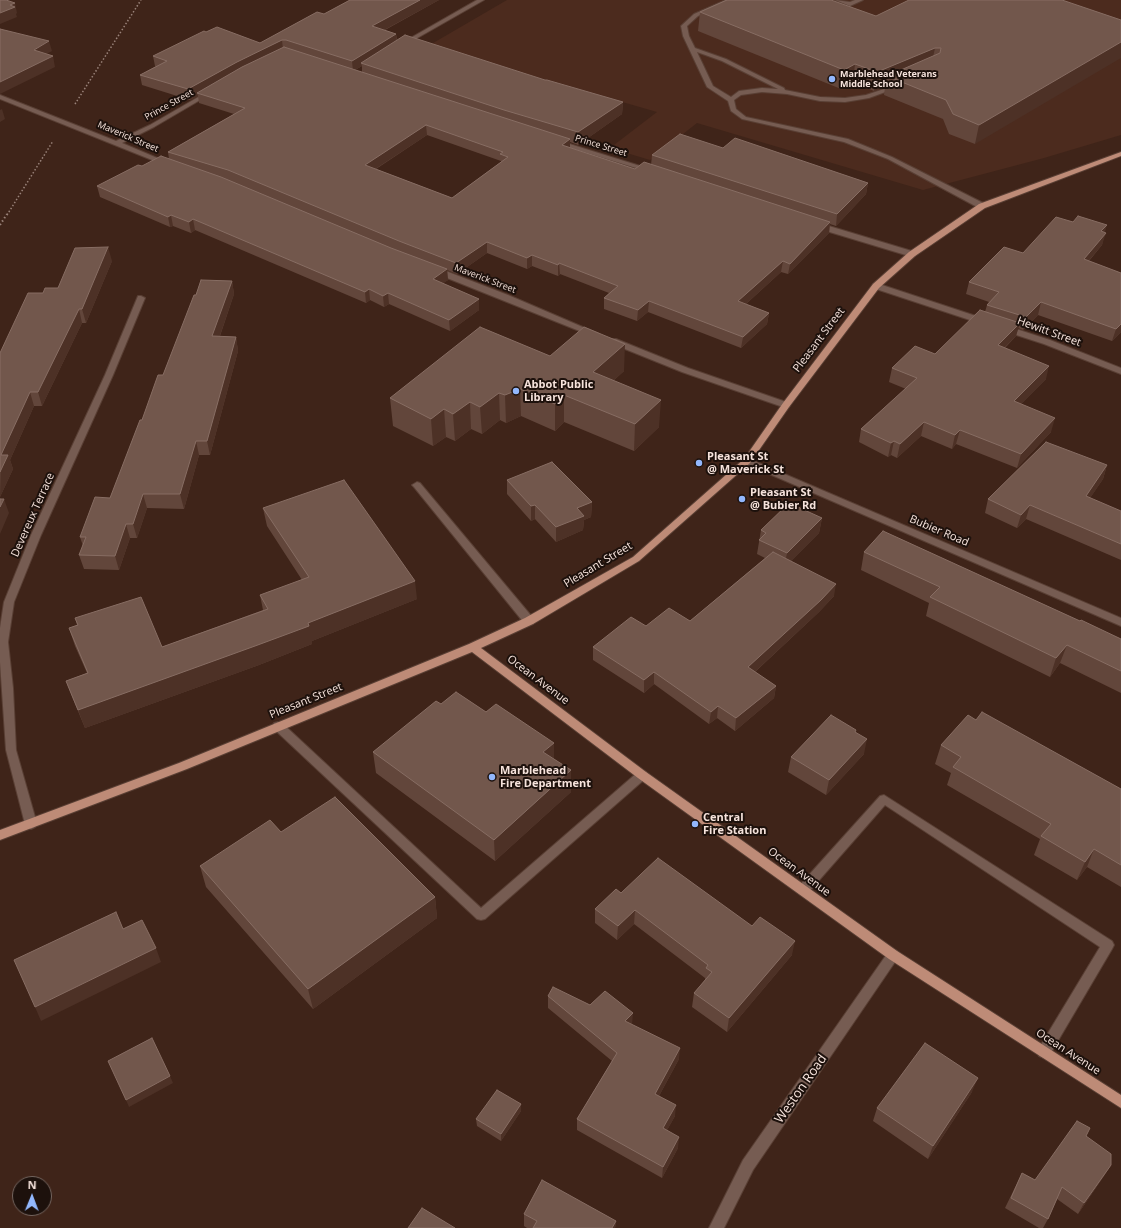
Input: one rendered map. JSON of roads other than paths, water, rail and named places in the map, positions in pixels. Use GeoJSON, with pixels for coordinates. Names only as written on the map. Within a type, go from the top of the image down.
{"type":"FeatureCollection","features":[{"type":"Feature","properties":{"kind":"main road","name":"Pleasant Street"},"geometry":{"type":"LineString","coordinates":[[0,835],[183,766],[474,647],[529,621],[636,559],[747,461],[786,405],[876,286],[912,254],[982,206],[1121,154]]}},
{"type":"Feature","properties":{"kind":"main road","name":"Ocean Avenue"},"geometry":{"type":"LineString","coordinates":[[474,647],[642,775],[894,955],[1121,1102]]}},
{"type":"Feature","properties":{"kind":"street"},"geometry":{"type":"LineString","coordinates":[[400,47],[481,0]]}},
{"type":"Feature","properties":{"kind":"street"},"geometry":{"type":"LineString","coordinates":[[731,0],[696,15],[684,26],[686,36],[710,87],[731,100],[733,110],[744,118],[846,140],[897,162],[982,206]]}},
{"type":"Feature","properties":{"kind":"street"},"geometry":{"type":"LineString","coordinates":[[838,0],[850,4],[860,0]]}},
{"type":"Feature","properties":{"kind":"street"},"geometry":{"type":"LineString","coordinates":[[693,49],[724,60],[787,92]]}},
{"type":"Feature","properties":{"kind":"street"},"geometry":{"type":"LineString","coordinates":[[731,100],[739,93],[762,90],[787,92],[820,99],[845,100],[878,94],[905,83]]}},
{"type":"Feature","properties":{"kind":"street","name":"Prince Street"},"geometry":{"type":"LineString","coordinates":[[116,143],[152,126],[215,90]]}},
{"type":"Feature","properties":{"kind":"street","name":"Maverick Street"},"geometry":{"type":"LineString","coordinates":[[0,97],[173,167]]}},
{"type":"Feature","properties":{"kind":"street","name":"Prince Street"},"geometry":{"type":"LineString","coordinates":[[553,141],[657,173]]}},
{"type":"Feature","properties":{"kind":"street"},"geometry":{"type":"LineString","coordinates":[[812,224],[912,254]]}},
{"type":"Feature","properties":{"kind":"street","name":"Maverick Street"},"geometry":{"type":"LineString","coordinates":[[428,268],[505,296],[685,370],[786,405]]}},
{"type":"Feature","properties":{"kind":"street","name":"Hewitt Street"},"geometry":{"type":"LineString","coordinates":[[876,286],[1047,342],[1121,372]]}},
{"type":"Feature","properties":{"kind":"street","name":"Devereux Terrace"},"geometry":{"type":"LineString","coordinates":[[31,824],[11,750],[8,688],[3,642],[9,602],[36,535],[109,375],[141,298]]}},
{"type":"Feature","properties":{"kind":"street","name":"Bubier Road"},"geometry":{"type":"LineString","coordinates":[[747,461],[1121,622]]}},
{"type":"Feature","properties":{"kind":"street"},"geometry":{"type":"LineString","coordinates":[[417,485],[529,621]]}},
{"type":"Feature","properties":{"kind":"street"},"geometry":{"type":"LineString","coordinates":[[278,726],[481,915],[642,775]]}},
{"type":"Feature","properties":{"kind":"street"},"geometry":{"type":"LineString","coordinates":[[803,890],[884,799],[1108,945],[1044,1052]]}},
{"type":"Feature","properties":{"kind":"street","name":"Weston Road"},"geometry":{"type":"LineString","coordinates":[[716,1228],[748,1165],[894,955]]}},
{"type":"Feature","properties":{"kind":"place","name":"Marblehead Veterans Middle School"},"geometry":{"type":"Point","coordinates":[832,79]}},
{"type":"Feature","properties":{"kind":"place","name":"Abbot Public Library"},"geometry":{"type":"Point","coordinates":[516,391]}},
{"type":"Feature","properties":{"kind":"place","name":"Pleasant St @ Maverick St"},"geometry":{"type":"Point","coordinates":[699,463]}},
{"type":"Feature","properties":{"kind":"place","name":"Pleasant St @ Bubier Rd"},"geometry":{"type":"Point","coordinates":[742,499]}},
{"type":"Feature","properties":{"kind":"place","name":"Marblehead Fire Department"},"geometry":{"type":"Point","coordinates":[492,777]}},
{"type":"Feature","properties":{"kind":"place","name":"Central Fire Station"},"geometry":{"type":"Point","coordinates":[695,824]}}]}
